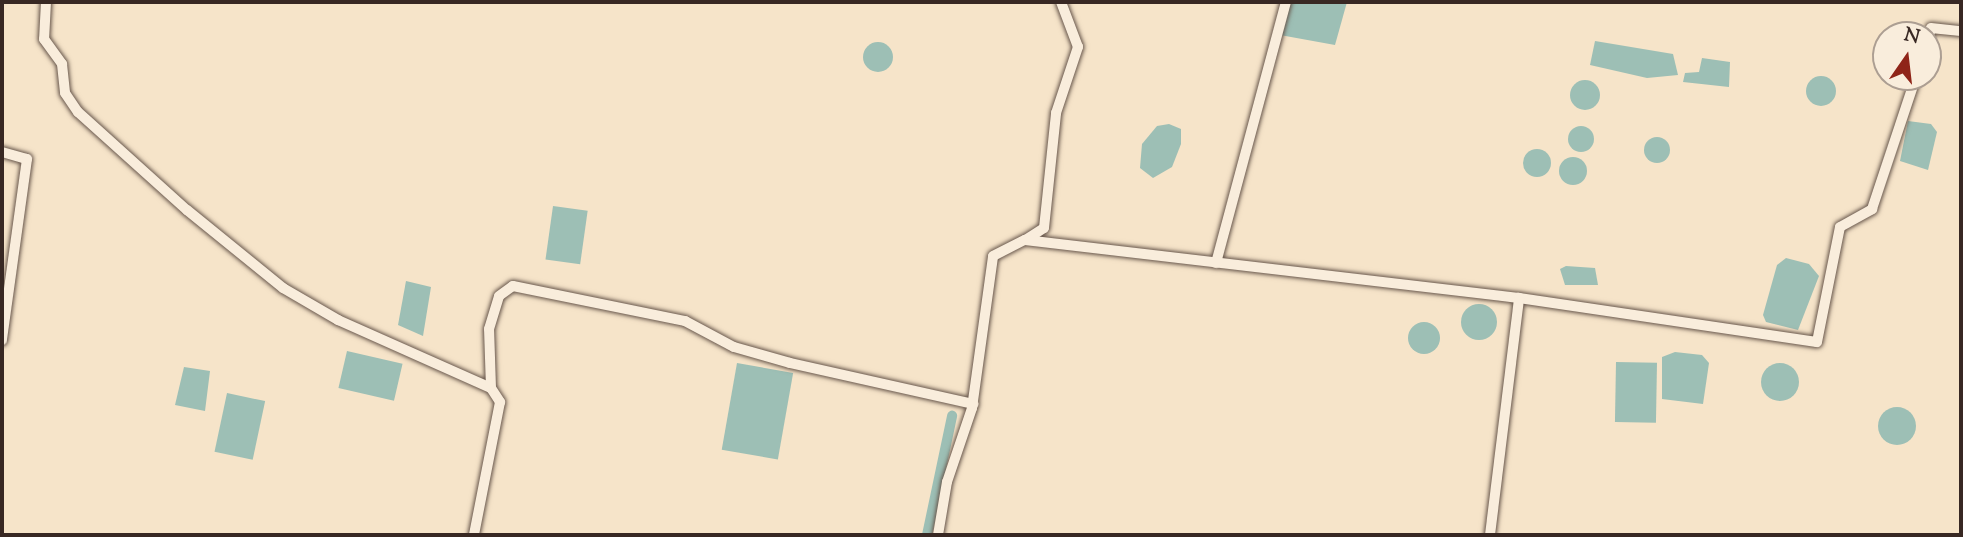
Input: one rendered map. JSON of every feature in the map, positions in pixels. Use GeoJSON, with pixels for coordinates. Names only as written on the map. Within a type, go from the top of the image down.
{"type":"FeatureCollection","features":[{"type":"Feature","properties":{"kind":"street"},"geometry":{"type":"LineString","coordinates":[[46,2],[44,39],[61,64],[65,93],[78,112],[187,210],[295,295],[491,388]]}},
{"type":"Feature","properties":{"kind":"street"},"geometry":{"type":"LineString","coordinates":[[938,535],[947,482],[973,404],[993,256],[1044,228],[1056,113],[1078,47],[1061,2]]}},
{"type":"Feature","properties":{"kind":"street"},"geometry":{"type":"LineString","coordinates":[[1216,263],[1286,2]]}},
{"type":"Feature","properties":{"kind":"street"},"geometry":{"type":"LineString","coordinates":[[1942,29],[1961,31]]}},
{"type":"Feature","properties":{"kind":"street"},"geometry":{"type":"LineString","coordinates":[[1025,240],[1520,298],[1817,342],[1840,227],[1877,201],[1912,91]]}},
{"type":"Feature","properties":{"kind":"street"},"geometry":{"type":"LineString","coordinates":[[2,152],[27,159],[2,340]]}},
{"type":"Feature","properties":{"kind":"street"},"geometry":{"type":"LineString","coordinates":[[474,535],[500,402],[491,388],[489,329],[499,296],[513,286],[685,321],[779,360],[973,404]]}},
{"type":"Feature","properties":{"kind":"street"},"geometry":{"type":"LineString","coordinates":[[1490,535],[1520,298]]}},
{"type":"Feature","properties":{"kind":"water"},"geometry":{"type":"Polygon","coordinates":[[[1289,2],[1347,2],[1335,45],[1280,35],[1289,2]]]}},
{"type":"Feature","properties":{"kind":"water"},"geometry":{"type":"Polygon","coordinates":[[[1595,41],[1673,54],[1678,75],[1647,78],[1590,65],[1595,41]]]}},
{"type":"Feature","properties":{"kind":"water"},"geometry":{"type":"Polygon","coordinates":[[[878,42],[884,43],[892,51],[892,63],[884,71],[878,72],[872,71],[864,63],[863,57],[864,51],[872,43],[878,42]]]}},
{"type":"Feature","properties":{"kind":"water"},"geometry":{"type":"Polygon","coordinates":[[[1702,58],[1730,62],[1729,87],[1683,82],[1685,73],[1699,72],[1702,58]]]}},
{"type":"Feature","properties":{"kind":"water"},"geometry":{"type":"Polygon","coordinates":[[[1821,76],[1832,80],[1836,91],[1832,102],[1821,106],[1810,102],[1806,91],[1810,80],[1821,76]]]}},
{"type":"Feature","properties":{"kind":"water"},"geometry":{"type":"Polygon","coordinates":[[[1585,80],[1591,81],[1599,89],[1599,101],[1591,109],[1585,110],[1579,109],[1571,101],[1570,95],[1571,89],[1579,81],[1585,80]]]}},
{"type":"Feature","properties":{"kind":"water"},"geometry":{"type":"Polygon","coordinates":[[[1908,121],[1931,124],[1937,132],[1928,170],[1900,161],[1908,121]]]}},
{"type":"Feature","properties":{"kind":"water"},"geometry":{"type":"Polygon","coordinates":[[[1169,124],[1181,129],[1181,144],[1172,167],[1153,178],[1140,168],[1142,144],[1157,126],[1169,124]]]}},
{"type":"Feature","properties":{"kind":"water"},"geometry":{"type":"Polygon","coordinates":[[[1581,126],[1590,130],[1594,139],[1590,148],[1581,152],[1572,148],[1568,139],[1572,130],[1581,126]]]}},
{"type":"Feature","properties":{"kind":"water"},"geometry":{"type":"Polygon","coordinates":[[[1657,137],[1666,141],[1670,150],[1666,159],[1657,163],[1648,159],[1644,150],[1648,141],[1657,137]]]}},
{"type":"Feature","properties":{"kind":"water"},"geometry":{"type":"Polygon","coordinates":[[[1537,149],[1547,153],[1551,163],[1547,173],[1537,177],[1527,173],[1523,163],[1527,153],[1537,149]]]}},
{"type":"Feature","properties":{"kind":"water"},"geometry":{"type":"Polygon","coordinates":[[[1573,157],[1583,161],[1587,171],[1583,181],[1573,185],[1563,181],[1559,171],[1563,161],[1573,157]]]}},
{"type":"Feature","properties":{"kind":"water"},"geometry":{"type":"Polygon","coordinates":[[[553,206],[588,211],[580,264],[545,259],[553,206]]]}},
{"type":"Feature","properties":{"kind":"water"},"geometry":{"type":"Polygon","coordinates":[[[1786,258],[1809,264],[1819,276],[1798,330],[1766,322],[1763,315],[1777,265],[1786,258]]]}},
{"type":"Feature","properties":{"kind":"water"},"geometry":{"type":"Polygon","coordinates":[[[1566,266],[1595,268],[1598,285],[1565,285],[1560,269],[1566,266]]]}},
{"type":"Feature","properties":{"kind":"water"},"geometry":{"type":"Polygon","coordinates":[[[406,281],[431,287],[423,336],[398,325],[406,281]]]}},
{"type":"Feature","properties":{"kind":"water"},"geometry":{"type":"Polygon","coordinates":[[[1479,304],[1492,309],[1497,322],[1492,335],[1479,340],[1466,335],[1461,322],[1466,309],[1479,304]]]}},
{"type":"Feature","properties":{"kind":"water"},"geometry":{"type":"Polygon","coordinates":[[[1424,322],[1435,327],[1440,338],[1435,349],[1424,354],[1413,349],[1408,338],[1413,327],[1424,322]]]}},
{"type":"Feature","properties":{"kind":"water"},"geometry":{"type":"Polygon","coordinates":[[[347,351],[403,364],[394,401],[338,388],[347,351]]]}},
{"type":"Feature","properties":{"kind":"water"},"geometry":{"type":"Polygon","coordinates":[[[1675,352],[1702,355],[1709,363],[1703,404],[1662,399],[1662,357],[1675,352]]]}},
{"type":"Feature","properties":{"kind":"water"},"geometry":{"type":"Polygon","coordinates":[[[1616,362],[1657,363],[1656,423],[1615,422],[1616,362]]]}},
{"type":"Feature","properties":{"kind":"water"},"geometry":{"type":"Polygon","coordinates":[[[737,363],[793,373],[778,460],[722,450],[737,363]]]}},
{"type":"Feature","properties":{"kind":"water"},"geometry":{"type":"Polygon","coordinates":[[[1780,363],[1793,369],[1799,382],[1793,395],[1780,401],[1767,395],[1761,382],[1767,369],[1780,363]]]}},
{"type":"Feature","properties":{"kind":"water"},"geometry":{"type":"Polygon","coordinates":[[[184,367],[210,371],[205,411],[175,405],[184,367]]]}},
{"type":"Feature","properties":{"kind":"water"},"geometry":{"type":"Polygon","coordinates":[[[227,393],[265,401],[253,460],[215,452],[227,393]]]}},
{"type":"Feature","properties":{"kind":"water"},"geometry":{"type":"Polygon","coordinates":[[[1897,407],[1911,412],[1916,426],[1911,440],[1897,445],[1883,440],[1878,426],[1883,412],[1897,407]]]}},
{"type":"Feature","properties":{"kind":"waterway"},"geometry":{"type":"LineString","coordinates":[[927,535],[952,416]]}}]}
